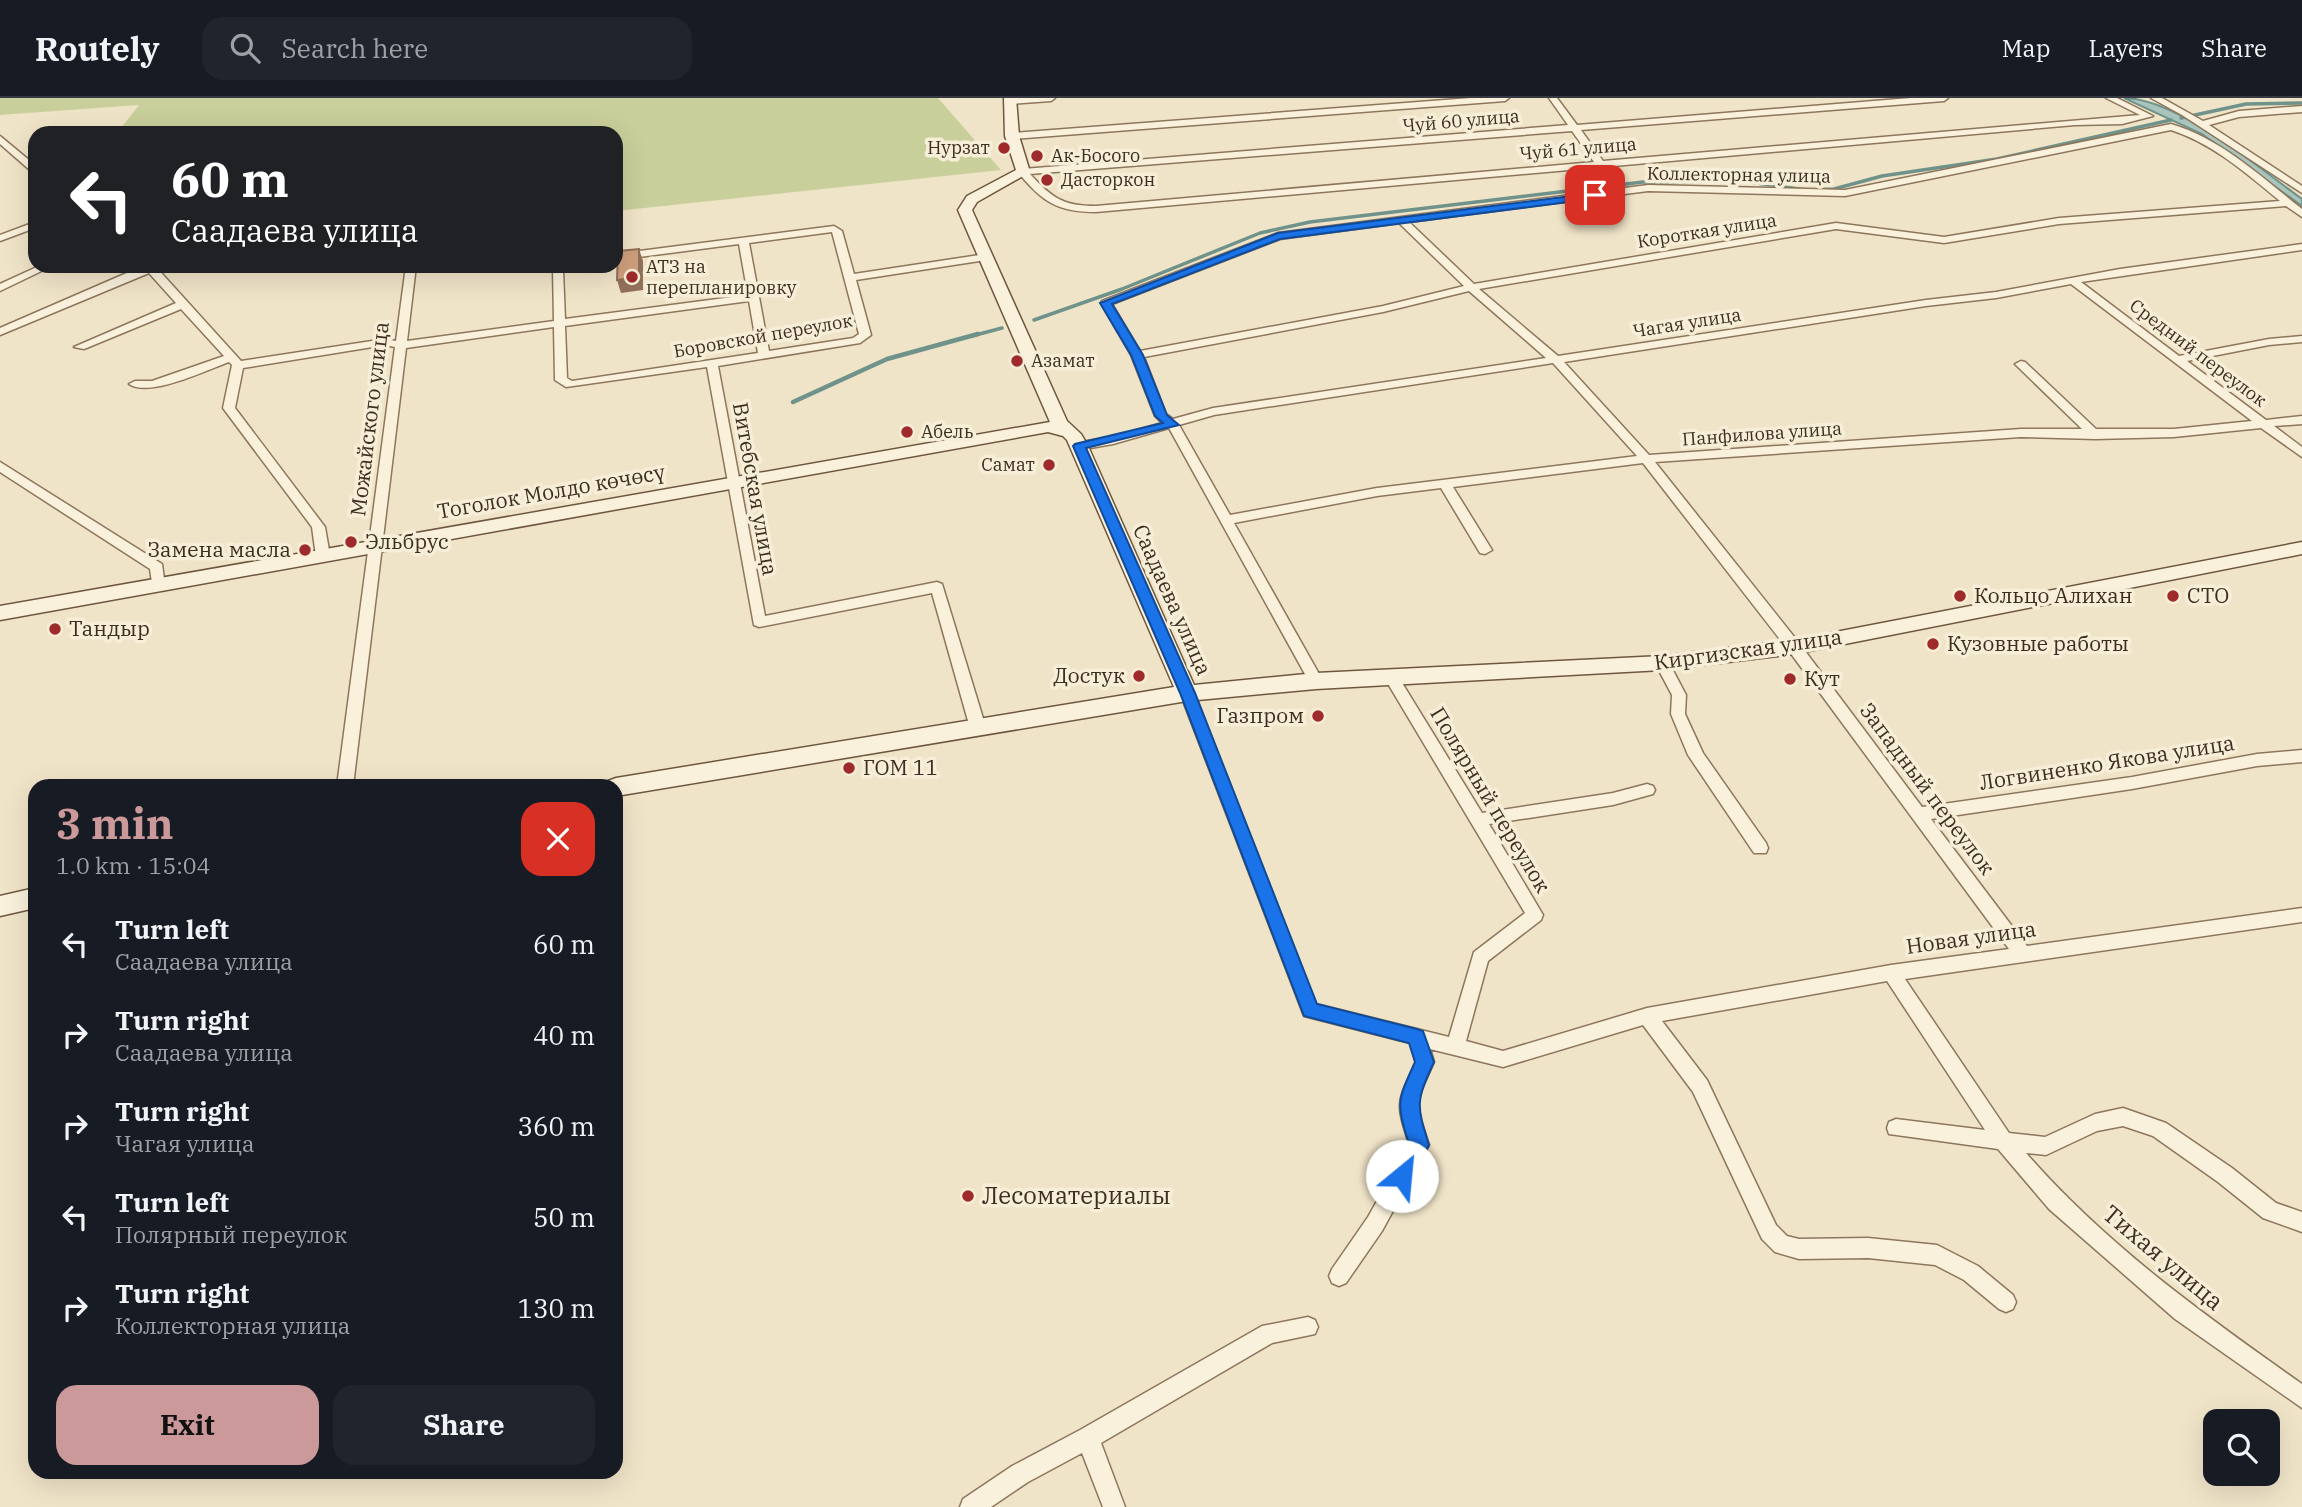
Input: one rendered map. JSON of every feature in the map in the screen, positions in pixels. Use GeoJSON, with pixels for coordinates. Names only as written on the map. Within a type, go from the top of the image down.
{"type":"FeatureCollection","features":[{"type":"Feature","properties":{"kind":"main road","name":"Тоголок Молдо көчөсү"},"geometry":{"type":"LineString","coordinates":[[0,613],[1048,427],[1073,439]]}},
{"type":"Feature","properties":{"kind":"main road","name":"Саадаева улица"},"geometry":{"type":"LineString","coordinates":[[1073,439],[1187,693]]}},
{"type":"Feature","properties":{"kind":"main road","name":"Киргизская улица"},"geometry":{"type":"LineString","coordinates":[[623,786],[1187,693],[1316,681],[1662,663],[1794,647],[2302,548]]}},
{"type":"Feature","properties":{"kind":"main road"},"geometry":{"type":"LineString","coordinates":[[0,906],[28,900]]}},
{"type":"Feature","properties":{"kind":"street"},"geometry":{"type":"LineString","coordinates":[[1023,172],[1012,136],[1010,99],[1051,98]]}},
{"type":"Feature","properties":{"kind":"street"},"geometry":{"type":"LineString","coordinates":[[1012,136],[1505,98]]}},
{"type":"Feature","properties":{"kind":"street"},"geometry":{"type":"LineString","coordinates":[[1553,98],[1599,162]]}},
{"type":"Feature","properties":{"kind":"street","name":"Чуй 60 улица"},"geometry":{"type":"LineString","coordinates":[[1023,172],[1944,98]]}},
{"type":"Feature","properties":{"kind":"street"},"geometry":{"type":"LineString","coordinates":[[2110,98],[2221,152],[2302,214]]}},
{"type":"Feature","properties":{"kind":"street"},"geometry":{"type":"LineString","coordinates":[[2155,98],[2185,113],[2302,190]]}},
{"type":"Feature","properties":{"kind":"street"},"geometry":{"type":"LineString","coordinates":[[2201,124],[2239,114],[2302,109]]}},
{"type":"Feature","properties":{"kind":"street","name":"Чуй 61 улица"},"geometry":{"type":"LineString","coordinates":[[1023,172],[1044,195],[1063,208],[1085,209],[1599,162],[2061,123],[2122,121],[2149,116]]}},
{"type":"Feature","properties":{"kind":"street","name":"Коллекторная улица"},"geometry":{"type":"LineString","coordinates":[[1137,355],[1106,303],[1278,236],[1648,188],[1845,193],[2176,128]]}},
{"type":"Feature","properties":{"kind":"street"},"geometry":{"type":"LineString","coordinates":[[0,139],[28,164]]}},
{"type":"Feature","properties":{"kind":"street","name":"Саадаева улица"},"geometry":{"type":"LineString","coordinates":[[1023,172],[972,198],[965,210],[1059,423],[1073,439]]}},
{"type":"Feature","properties":{"kind":"street","name":"Короткая улица"},"geometry":{"type":"LineString","coordinates":[[1137,355],[1382,309],[1471,287],[1836,226],[1944,240],[2059,221],[2288,203]]}},
{"type":"Feature","properties":{"kind":"street","name":"Западный переулок"},"geometry":{"type":"LineString","coordinates":[[1400,219],[1471,287],[1557,361],[1646,459],[1794,647],[2022,953]]}},
{"type":"Feature","properties":{"kind":"street"},"geometry":{"type":"LineString","coordinates":[[0,238],[28,228]]}},
{"type":"Feature","properties":{"kind":"street","name":"Боровской переулок"},"geometry":{"type":"LineString","coordinates":[[558,273],[561,380],[570,385],[856,341],[864,337],[837,231],[834,229],[623,256]]}},
{"type":"Feature","properties":{"kind":"street"},"geometry":{"type":"LineString","coordinates":[[743,239],[764,355]]}},
{"type":"Feature","properties":{"kind":"street","name":"Чагая улица"},"geometry":{"type":"LineString","coordinates":[[1073,439],[1173,425],[1213,412],[2120,272],[2302,247]]}},
{"type":"Feature","properties":{"kind":"street"},"geometry":{"type":"LineString","coordinates":[[850,278],[986,257]]}},
{"type":"Feature","properties":{"kind":"street"},"geometry":{"type":"LineString","coordinates":[[0,288],[32,273]]}},
{"type":"Feature","properties":{"kind":"street"},"geometry":{"type":"LineString","coordinates":[[0,332],[136,273]]}},
{"type":"Feature","properties":{"kind":"street"},"geometry":{"type":"LineString","coordinates":[[155,273],[234,361],[229,408],[318,527],[323,556]]}},
{"type":"Feature","properties":{"kind":"street","name":"Можайского улица"},"geometry":{"type":"LineString","coordinates":[[346,779],[410,273]]}},
{"type":"Feature","properties":{"kind":"street","name":"Средний переулок"},"geometry":{"type":"LineString","coordinates":[[2073,281],[2302,453]]}},
{"type":"Feature","properties":{"kind":"street","name":"Боровской переулок"},"geometry":{"type":"LineString","coordinates":[[135,384],[153,384],[234,361],[385,342],[401,345],[753,297]]}},
{"type":"Feature","properties":{"kind":"street"},"geometry":{"type":"LineString","coordinates":[[79,347],[183,304]]}},
{"type":"Feature","properties":{"kind":"street"},"geometry":{"type":"LineString","coordinates":[[2179,359],[2269,342],[2302,339]]}},
{"type":"Feature","properties":{"kind":"street"},"geometry":{"type":"LineString","coordinates":[[1137,355],[1161,416],[1173,425],[1316,681]]}},
{"type":"Feature","properties":{"kind":"street","name":"Витебская улица"},"geometry":{"type":"LineString","coordinates":[[712,363],[760,622],[937,587],[978,728]]}},
{"type":"Feature","properties":{"kind":"street"},"geometry":{"type":"LineString","coordinates":[[2021,364],[2095,435]]}},
{"type":"Feature","properties":{"kind":"street","name":"Панфилова улица"},"geometry":{"type":"LineString","coordinates":[[1228,520],[1377,492],[1646,459],[2021,433],[2174,433],[2302,420]]}},
{"type":"Feature","properties":{"kind":"street"},"geometry":{"type":"LineString","coordinates":[[0,466],[157,567],[158,586]]}},
{"type":"Feature","properties":{"kind":"street"},"geometry":{"type":"LineString","coordinates":[[1445,484],[1485,550]]}},
{"type":"Feature","properties":{"kind":"street"},"geometry":{"type":"LineString","coordinates":[[1662,663],[1679,695],[1678,714],[1696,755],[1760,848]]}},
{"type":"Feature","properties":{"kind":"street","name":"Полярный переулок"},"geometry":{"type":"LineString","coordinates":[[1391,677],[1535,915],[1480,957],[1455,1046]]}},
{"type":"Feature","properties":{"kind":"street","name":"Саадаева улица"},"geometry":{"type":"LineString","coordinates":[[1187,693],[1310,1010],[1503,1059]]}},
{"type":"Feature","properties":{"kind":"street","name":"Логвиненко Якова улица"},"geometry":{"type":"LineString","coordinates":[[1920,814],[2132,783],[2257,760],[2302,756]]}},
{"type":"Feature","properties":{"kind":"street"},"geometry":{"type":"LineString","coordinates":[[1477,820],[1613,799],[1647,790]]}},
{"type":"Feature","properties":{"kind":"street","name":"Новая улица"},"geometry":{"type":"LineString","coordinates":[[1503,1059],[1647,1016],[1891,973],[2302,915]]}},
{"type":"Feature","properties":{"kind":"street","name":"Тихая улица"},"geometry":{"type":"LineString","coordinates":[[1891,973],[2005,1143],[2056,1202],[2182,1312],[2302,1396]]}},
{"type":"Feature","properties":{"kind":"street"},"geometry":{"type":"LineString","coordinates":[[1647,1016],[1700,1086],[1769,1232],[1782,1245],[1799,1249],[1868,1248],[1937,1255],[1971,1273],[2006,1302]]}},
{"type":"Feature","properties":{"kind":"street"},"geometry":{"type":"LineString","coordinates":[[1339,1276],[1375,1224],[1419,1145],[1408,1110],[1411,1091],[1425,1062],[1417,1037]]}},
{"type":"Feature","properties":{"kind":"street"},"geometry":{"type":"LineString","coordinates":[[1896,1128],[2046,1146],[2095,1123],[2123,1117],[2159,1129],[2225,1175],[2270,1211],[2302,1222]]}},
{"type":"Feature","properties":{"kind":"street"},"geometry":{"type":"LineString","coordinates":[[971,1507],[1020,1474],[1088,1438],[1269,1333],[1308,1326]]}},
{"type":"Feature","properties":{"kind":"street"},"geometry":{"type":"LineString","coordinates":[[1088,1438],[1114,1507]]}},
{"type":"Feature","properties":{"kind":"green space"},"geometry":{"type":"Polygon","coordinates":[[[0,98],[938,98],[1001,170],[623,210],[623,126],[122,126],[139,105],[0,115],[0,98]]]}},
{"type":"Feature","properties":{"kind":"water"},"geometry":{"type":"Polygon","coordinates":[[[2124,98],[2145,101],[2168,109],[2217,137],[2302,199],[2302,206],[2202,134],[2124,98]]]}},
{"type":"Feature","properties":{"kind":"building"},"geometry":{"type":"Polygon","coordinates":[[[639,249],[639,277],[617,280],[617,273],[623,273],[623,251],[639,249]]]}},
{"type":"Feature","properties":{"kind":"waterway"},"geometry":{"type":"LineString","coordinates":[[2181,118],[2246,104],[2302,103]]}},
{"type":"Feature","properties":{"kind":"waterway"},"geometry":{"type":"LineString","coordinates":[[1034,320],[1122,289],[1260,233],[1310,222],[1643,182],[1742,181],[1806,190],[1834,189],[1882,176],[1997,159],[2171,120]]}},
{"type":"Feature","properties":{"kind":"waterway"},"geometry":{"type":"LineString","coordinates":[[972,336],[1002,328]]}},
{"type":"Feature","properties":{"kind":"waterway"},"geometry":{"type":"LineString","coordinates":[[793,402],[887,359],[978,334]]}},
{"type":"Feature","properties":{"kind":"place","name":"Нурзат"},"geometry":{"type":"Point","coordinates":[1004,148]}},
{"type":"Feature","properties":{"kind":"place","name":"Ак-Босого"},"geometry":{"type":"Point","coordinates":[1037,156]}},
{"type":"Feature","properties":{"kind":"place","name":"Дасторкон"},"geometry":{"type":"Point","coordinates":[1047,180]}},
{"type":"Feature","properties":{"kind":"place","name":"АТЗ на перепланировку"},"geometry":{"type":"Point","coordinates":[632,277]}},
{"type":"Feature","properties":{"kind":"place","name":"Азамат"},"geometry":{"type":"Point","coordinates":[1017,361]}},
{"type":"Feature","properties":{"kind":"place","name":"Абель"},"geometry":{"type":"Point","coordinates":[907,432]}},
{"type":"Feature","properties":{"kind":"place","name":"Самат"},"geometry":{"type":"Point","coordinates":[1049,465]}},
{"type":"Feature","properties":{"kind":"place","name":"Эльбрус"},"geometry":{"type":"Point","coordinates":[351,542]}},
{"type":"Feature","properties":{"kind":"place","name":"Замена масла"},"geometry":{"type":"Point","coordinates":[305,550]}},
{"type":"Feature","properties":{"kind":"place","name":"Кольцо Алихан"},"geometry":{"type":"Point","coordinates":[1960,596]}},
{"type":"Feature","properties":{"kind":"place","name":"СТО"},"geometry":{"type":"Point","coordinates":[2173,596]}},
{"type":"Feature","properties":{"kind":"place","name":"Тандыр"},"geometry":{"type":"Point","coordinates":[55,629]}},
{"type":"Feature","properties":{"kind":"place","name":"Кузовные работы"},"geometry":{"type":"Point","coordinates":[1933,644]}},
{"type":"Feature","properties":{"kind":"place","name":"Достук"},"geometry":{"type":"Point","coordinates":[1139,676]}},
{"type":"Feature","properties":{"kind":"place","name":"Кут"},"geometry":{"type":"Point","coordinates":[1790,679]}},
{"type":"Feature","properties":{"kind":"place","name":"Газпром"},"geometry":{"type":"Point","coordinates":[1318,716]}},
{"type":"Feature","properties":{"kind":"place","name":"ГОМ 11"},"geometry":{"type":"Point","coordinates":[849,768]}},
{"type":"Feature","properties":{"kind":"place","name":"Лесоматериалы"},"geometry":{"type":"Point","coordinates":[968,1196]}},
{"type":"Feature","properties":{"kind":"route"},"geometry":{"type":"LineString","coordinates":[[1402,1176],[1419,1145],[1408,1110],[1411,1091],[1425,1062],[1417,1037],[1310,1010],[1187,693],[1079,446],[1173,425],[1161,416],[1137,355],[1106,303],[1254,243],[1278,236],[1595,195]]}}]}
